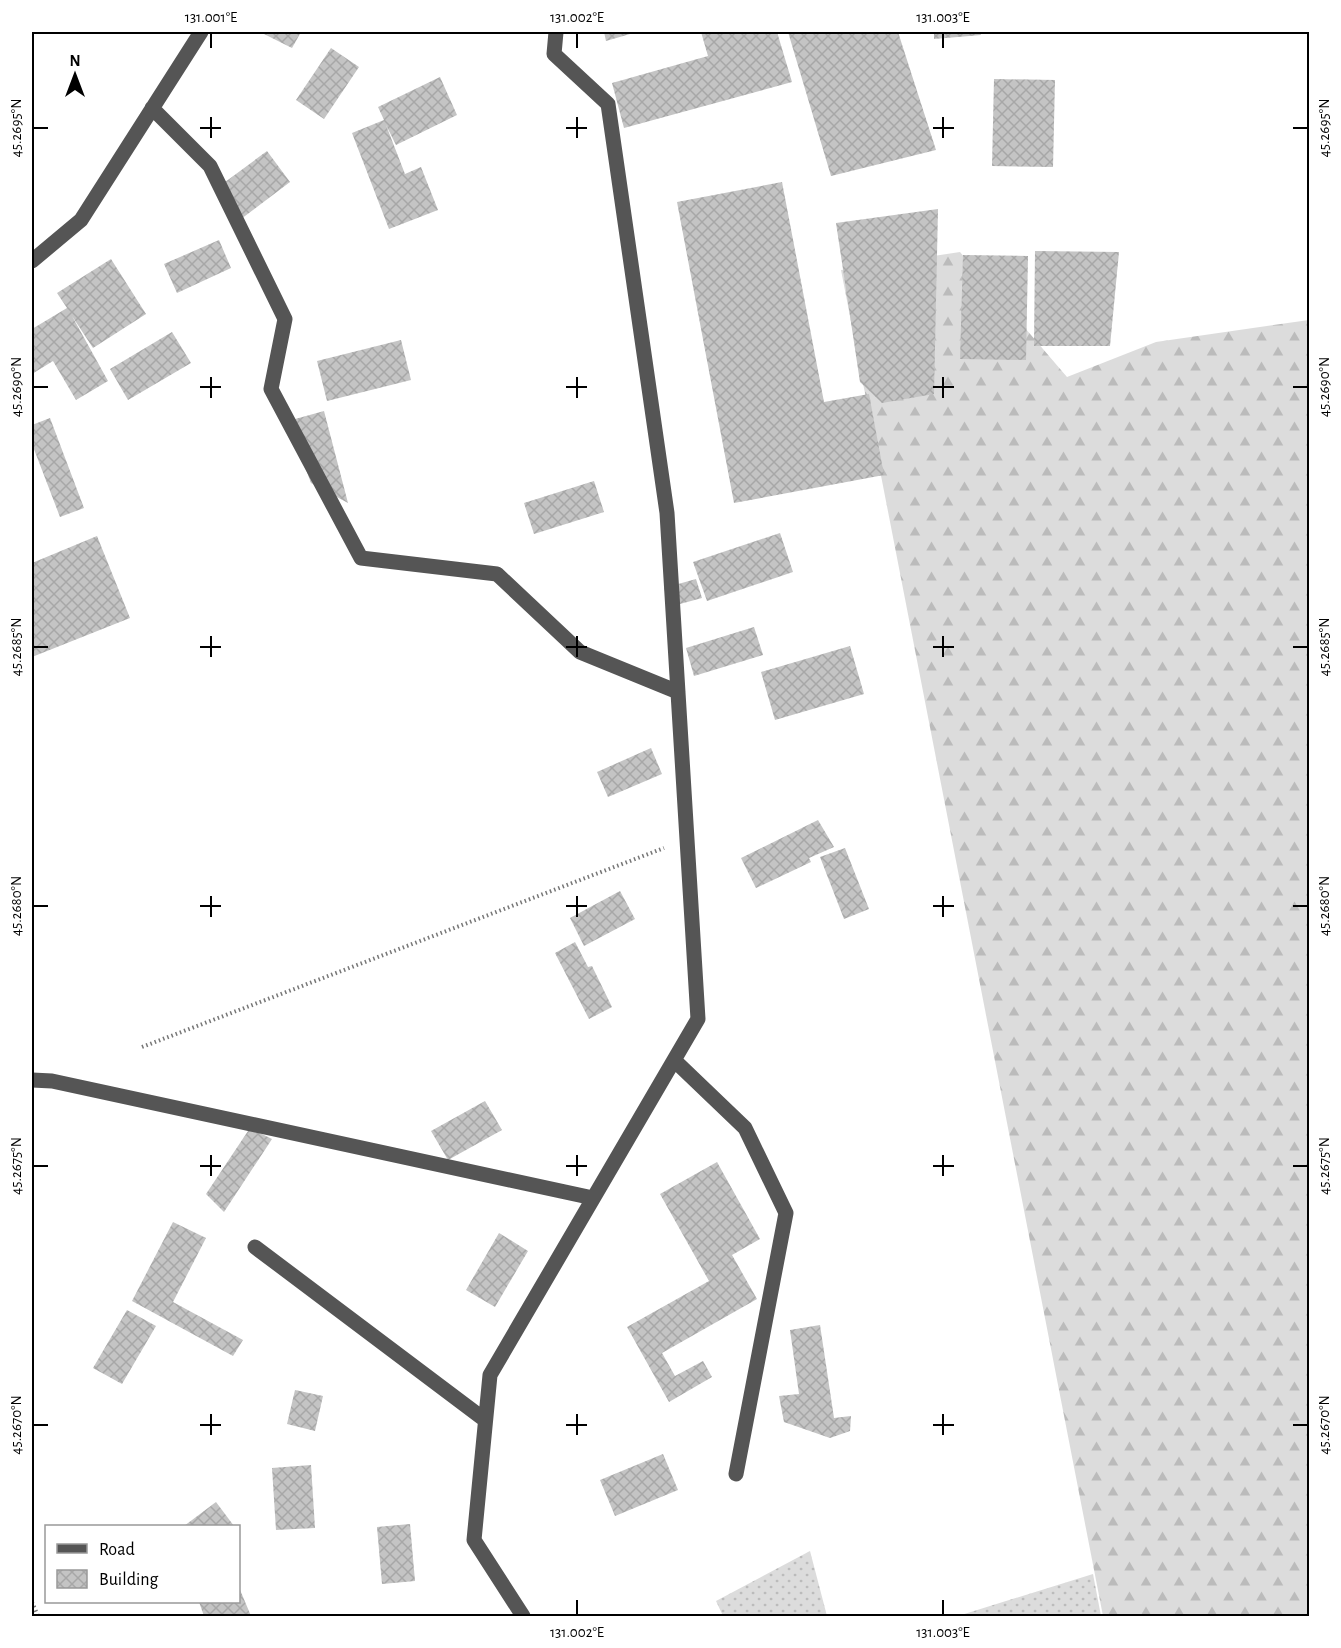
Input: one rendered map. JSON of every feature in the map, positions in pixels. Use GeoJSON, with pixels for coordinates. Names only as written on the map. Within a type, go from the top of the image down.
{"type":"FeatureCollection","features":[{"type":"Feature","properties":{"kind":"street"},"geometry":{"type":"LineString","coordinates":[[32,261],[81,220],[201,32]]}},
{"type":"Feature","properties":{"kind":"street"},"geometry":{"type":"LineString","coordinates":[[523,1617],[474,1540],[490,1375],[698,1019],[667,513],[608,104],[554,54],[556,32]]}},
{"type":"Feature","properties":{"kind":"street"},"geometry":{"type":"LineString","coordinates":[[152,108],[210,166],[285,319],[271,389],[361,558],[497,574],[580,652],[678,692]]}},
{"type":"Feature","properties":{"kind":"street"},"geometry":{"type":"LineString","coordinates":[[674,1060],[745,1128],[786,1213],[736,1474]]}},
{"type":"Feature","properties":{"kind":"street"},"geometry":{"type":"LineString","coordinates":[[32,1080],[63,1084],[593,1198]]}},
{"type":"Feature","properties":{"kind":"street"},"geometry":{"type":"LineString","coordinates":[[255,1247],[485,1420]]}},
{"type":"Feature","properties":{"kind":"path"},"geometry":{"type":"LineString","coordinates":[[142,1047],[687,839]]}},
{"type":"Feature","properties":{"kind":"path"},"geometry":{"type":"LineString","coordinates":[[32,1602],[38,1617]]}},
{"type":"Feature","properties":{"kind":"green space"},"geometry":{"type":"Polygon","coordinates":[[[960,252],[1067,377],[1156,342],[1309,320],[1309,1616],[1103,1616],[841,270],[960,252]]]}},
{"type":"Feature","properties":{"kind":"green space"},"geometry":{"type":"Polygon","coordinates":[[[810,1551],[827,1616],[723,1616],[716,1601],[810,1551]]]}},
{"type":"Feature","properties":{"kind":"green space"},"geometry":{"type":"Polygon","coordinates":[[[1093,1574],[1101,1616],[958,1616],[1093,1574]]]}},
{"type":"Feature","properties":{"kind":"building"},"geometry":{"type":"Polygon","coordinates":[[[265,32],[301,32],[292,48],[264,34],[265,32]]]}},
{"type":"Feature","properties":{"kind":"building"},"geometry":{"type":"Polygon","coordinates":[[[604,32],[637,32],[606,41],[604,32]]]}},
{"type":"Feature","properties":{"kind":"building"},"geometry":{"type":"Polygon","coordinates":[[[701,32],[777,32],[792,82],[624,128],[612,83],[708,56],[701,32]]]}},
{"type":"Feature","properties":{"kind":"building"},"geometry":{"type":"Polygon","coordinates":[[[788,32],[898,32],[936,150],[831,176],[788,32]]]}},
{"type":"Feature","properties":{"kind":"building"},"geometry":{"type":"Polygon","coordinates":[[[934,32],[980,32],[981,35],[934,39],[934,32]]]}},
{"type":"Feature","properties":{"kind":"building"},"geometry":{"type":"Polygon","coordinates":[[[331,48],[359,67],[324,119],[296,100],[331,48]]]}},
{"type":"Feature","properties":{"kind":"building"},"geometry":{"type":"Polygon","coordinates":[[[440,77],[457,115],[396,145],[386,125],[405,174],[421,167],[438,210],[389,229],[352,133],[384,120],[378,107],[440,77]]]}},
{"type":"Feature","properties":{"kind":"building"},"geometry":{"type":"Polygon","coordinates":[[[994,79],[1055,80],[1053,167],[992,166],[994,79]]]}},
{"type":"Feature","properties":{"kind":"building"},"geometry":{"type":"Polygon","coordinates":[[[267,151],[290,182],[241,219],[217,188],[267,151]]]}},
{"type":"Feature","properties":{"kind":"building"},"geometry":{"type":"Polygon","coordinates":[[[782,182],[824,402],[869,394],[884,475],[734,503],[677,202],[782,182]]]}},
{"type":"Feature","properties":{"kind":"building"},"geometry":{"type":"Polygon","coordinates":[[[938,209],[934,394],[882,403],[860,382],[836,223],[938,209]]]}},
{"type":"Feature","properties":{"kind":"building"},"geometry":{"type":"Polygon","coordinates":[[[219,240],[231,268],[177,293],[164,264],[219,240]]]}},
{"type":"Feature","properties":{"kind":"building"},"geometry":{"type":"Polygon","coordinates":[[[1035,251],[1119,252],[1110,346],[1034,346],[1035,251]]]}},
{"type":"Feature","properties":{"kind":"building"},"geometry":{"type":"Polygon","coordinates":[[[963,255],[1028,256],[1026,360],[960,359],[963,255]]]}},
{"type":"Feature","properties":{"kind":"building"},"geometry":{"type":"Polygon","coordinates":[[[111,259],[146,314],[93,348],[72,316],[108,381],[76,400],[53,361],[32,374],[32,329],[67,308],[57,293],[111,259]]]}},
{"type":"Feature","properties":{"kind":"building"},"geometry":{"type":"Polygon","coordinates":[[[172,332],[191,363],[128,400],[110,369],[172,332]]]}},
{"type":"Feature","properties":{"kind":"building"},"geometry":{"type":"Polygon","coordinates":[[[401,340],[411,380],[327,401],[317,361],[401,340]]]}},
{"type":"Feature","properties":{"kind":"building"},"geometry":{"type":"Polygon","coordinates":[[[324,411],[348,503],[311,483],[288,421],[324,411]]]}},
{"type":"Feature","properties":{"kind":"building"},"geometry":{"type":"Polygon","coordinates":[[[50,418],[84,508],[60,517],[32,444],[32,425],[50,418]]]}},
{"type":"Feature","properties":{"kind":"building"},"geometry":{"type":"Polygon","coordinates":[[[594,481],[604,512],[534,534],[524,503],[594,481]]]}},
{"type":"Feature","properties":{"kind":"building"},"geometry":{"type":"Polygon","coordinates":[[[780,533],[793,572],[707,601],[693,562],[780,533]]]}},
{"type":"Feature","properties":{"kind":"building"},"geometry":{"type":"Polygon","coordinates":[[[97,536],[130,618],[32,657],[32,563],[97,536]]]}},
{"type":"Feature","properties":{"kind":"building"},"geometry":{"type":"Polygon","coordinates":[[[696,579],[702,598],[669,607],[664,588],[696,579]]]}},
{"type":"Feature","properties":{"kind":"building"},"geometry":{"type":"Polygon","coordinates":[[[754,627],[763,655],[694,676],[686,648],[754,627]]]}},
{"type":"Feature","properties":{"kind":"building"},"geometry":{"type":"Polygon","coordinates":[[[850,646],[864,694],[775,720],[761,672],[850,646]]]}},
{"type":"Feature","properties":{"kind":"building"},"geometry":{"type":"Polygon","coordinates":[[[651,748],[662,774],[608,797],[597,772],[651,748]]]}},
{"type":"Feature","properties":{"kind":"building"},"geometry":{"type":"Polygon","coordinates":[[[818,820],[834,847],[809,858],[811,862],[756,888],[741,858],[818,820]]]}},
{"type":"Feature","properties":{"kind":"building"},"geometry":{"type":"Polygon","coordinates":[[[845,848],[869,909],[844,919],[820,857],[845,848]]]}},
{"type":"Feature","properties":{"kind":"building"},"geometry":{"type":"Polygon","coordinates":[[[620,891],[635,919],[584,946],[570,918],[620,891]]]}},
{"type":"Feature","properties":{"kind":"building"},"geometry":{"type":"Polygon","coordinates":[[[575,942],[588,967],[592,966],[612,1007],[589,1019],[555,953],[575,942]]]}},
{"type":"Feature","properties":{"kind":"building"},"geometry":{"type":"Polygon","coordinates":[[[485,1101],[502,1130],[448,1160],[431,1131],[485,1101]]]}},
{"type":"Feature","properties":{"kind":"building"},"geometry":{"type":"Polygon","coordinates":[[[250,1128],[272,1139],[224,1212],[206,1194],[250,1128]]]}},
{"type":"Feature","properties":{"kind":"building"},"geometry":{"type":"Polygon","coordinates":[[[717,1162],[760,1239],[732,1255],[757,1299],[662,1353],[675,1376],[703,1361],[712,1377],[669,1402],[627,1327],[709,1281],[660,1194],[717,1162]]]}},
{"type":"Feature","properties":{"kind":"building"},"geometry":{"type":"Polygon","coordinates":[[[173,1222],[206,1238],[173,1302],[243,1340],[233,1356],[132,1301],[173,1222]]]}},
{"type":"Feature","properties":{"kind":"building"},"geometry":{"type":"Polygon","coordinates":[[[499,1233],[528,1251],[495,1307],[466,1290],[499,1233]]]}},
{"type":"Feature","properties":{"kind":"building"},"geometry":{"type":"Polygon","coordinates":[[[127,1310],[156,1326],[122,1384],[93,1368],[127,1310]]]}},
{"type":"Feature","properties":{"kind":"building"},"geometry":{"type":"Polygon","coordinates":[[[820,1325],[834,1418],[851,1416],[850,1431],[830,1438],[784,1422],[779,1396],[799,1394],[790,1330],[820,1325]]]}},
{"type":"Feature","properties":{"kind":"building"},"geometry":{"type":"Polygon","coordinates":[[[295,1390],[323,1396],[315,1431],[287,1424],[295,1390]]]}},
{"type":"Feature","properties":{"kind":"building"},"geometry":{"type":"Polygon","coordinates":[[[663,1454],[678,1490],[615,1516],[600,1480],[663,1454]]]}},
{"type":"Feature","properties":{"kind":"building"},"geometry":{"type":"Polygon","coordinates":[[[311,1465],[315,1528],[276,1530],[272,1468],[311,1465]]]}},
{"type":"Feature","properties":{"kind":"building"},"geometry":{"type":"Polygon","coordinates":[[[216,1502],[233,1525],[185,1525],[216,1502]]]}},
{"type":"Feature","properties":{"kind":"building"},"geometry":{"type":"Polygon","coordinates":[[[410,1524],[415,1581],[382,1584],[377,1527],[410,1524]]]}},
{"type":"Feature","properties":{"kind":"building"},"geometry":{"type":"Polygon","coordinates":[[[240,1590],[251,1616],[204,1616],[199,1603],[240,1603],[240,1590]]]}}]}
